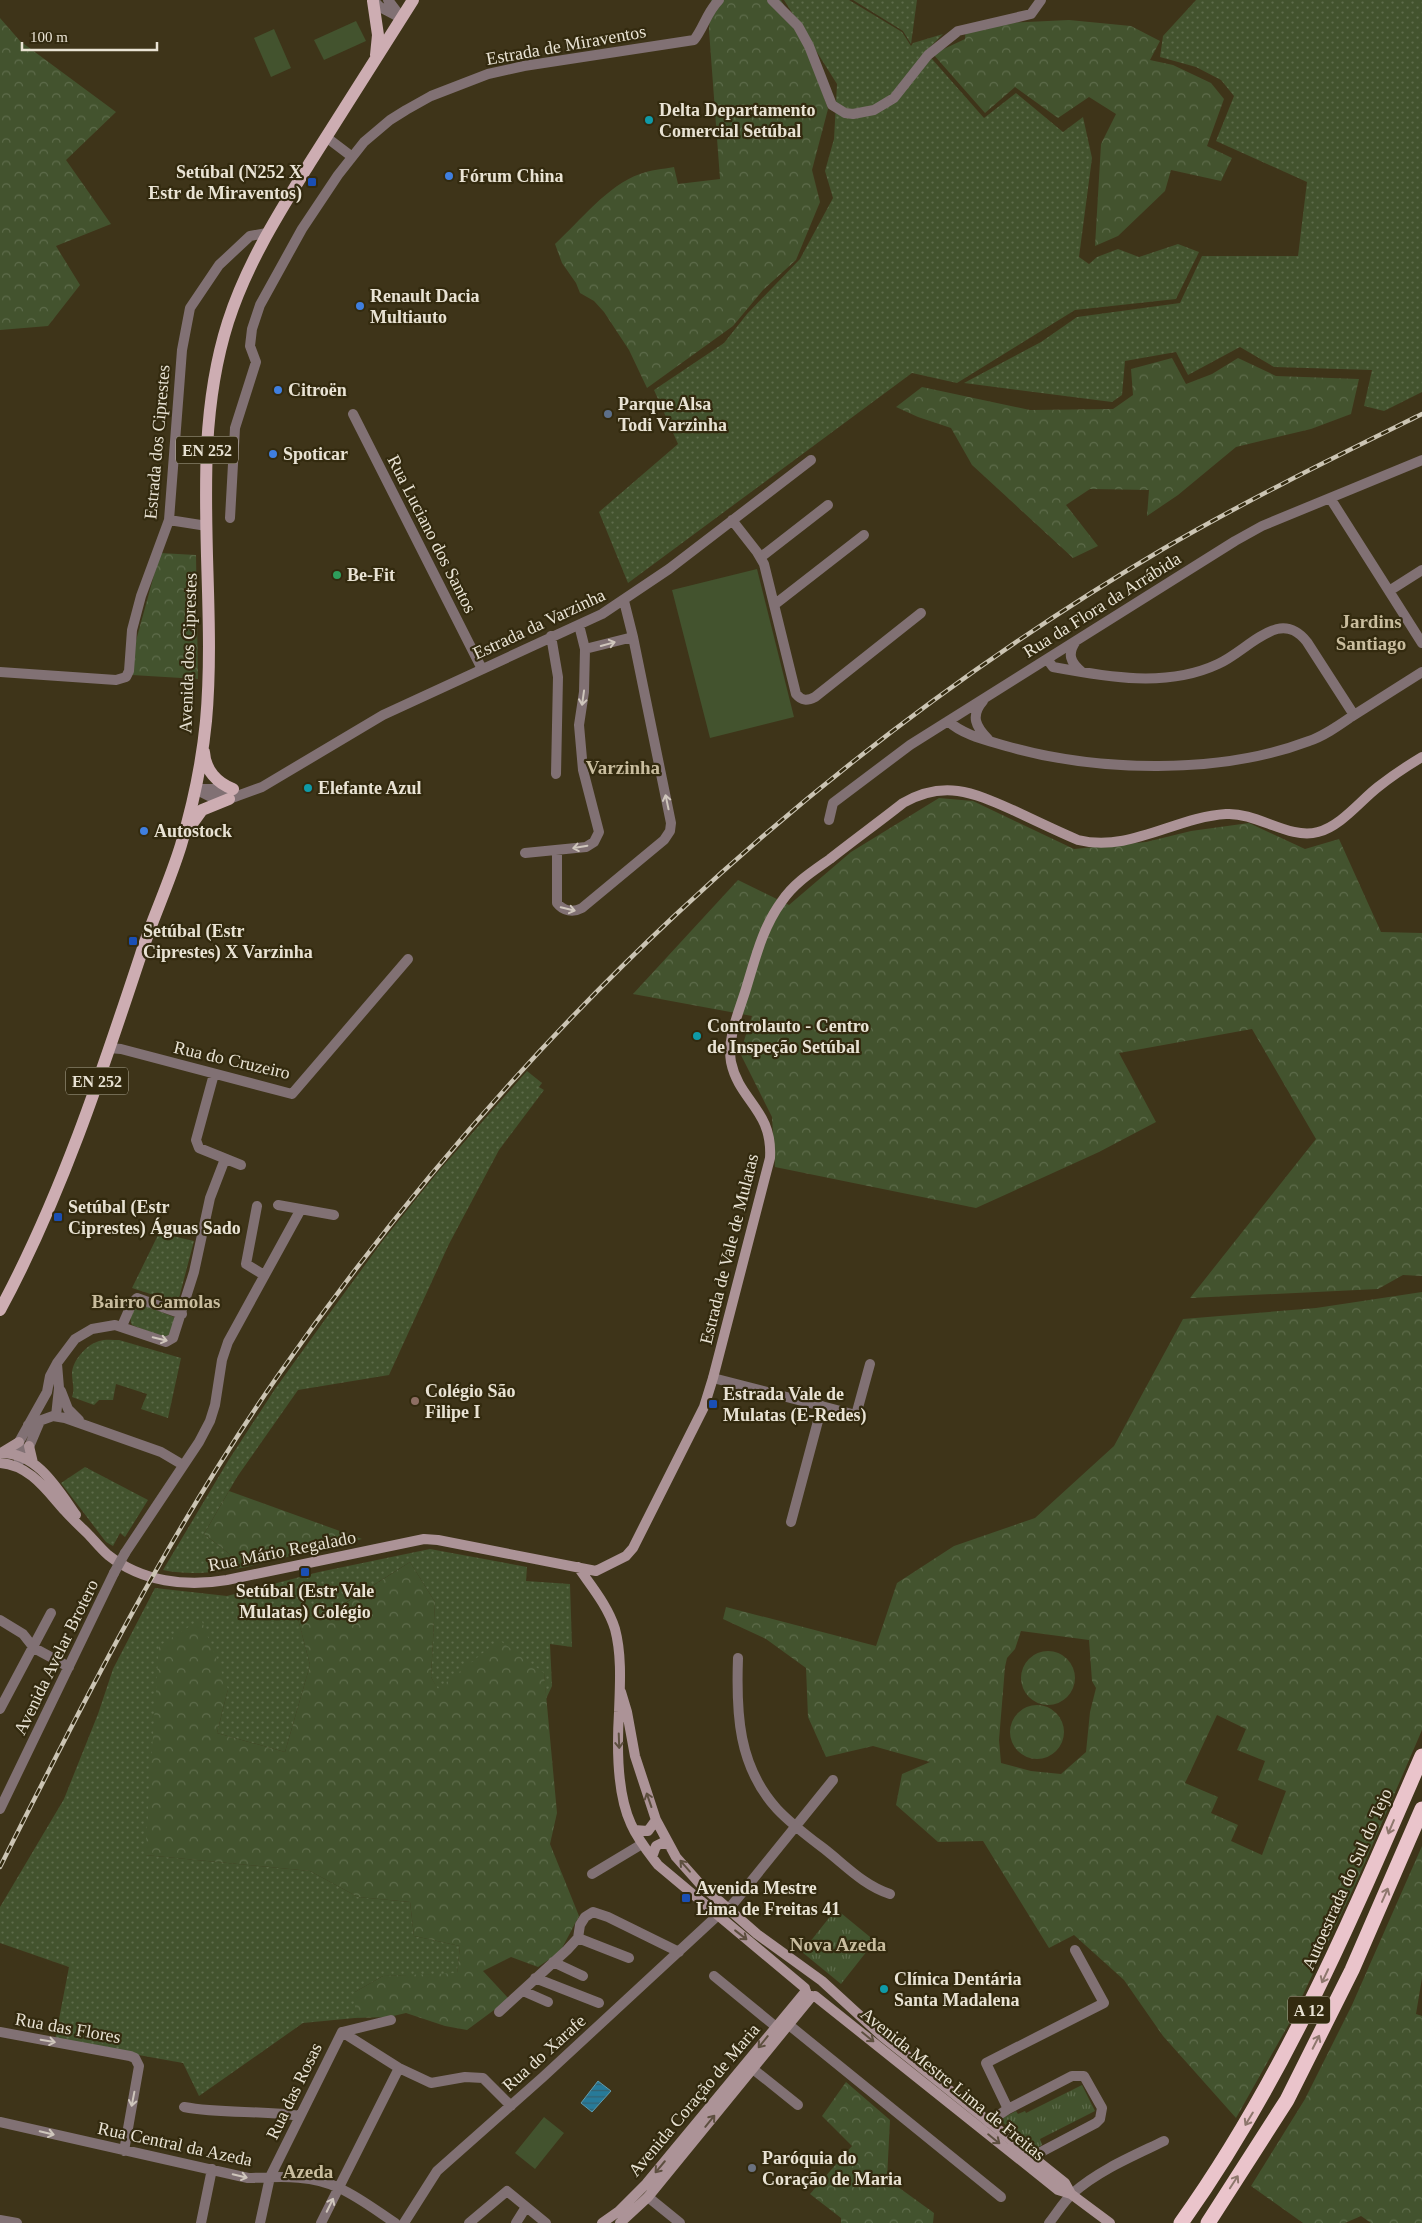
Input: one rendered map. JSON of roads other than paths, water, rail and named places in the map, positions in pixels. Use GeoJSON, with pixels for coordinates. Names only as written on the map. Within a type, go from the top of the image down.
{"type":"FeatureCollection","features":[{"type":"Feature","properties":{"kind":"highway","name":"Autoestrada do Sul do Tejo"},"geometry":{"type":"LineString","coordinates":[[1181,2223],[1238,2138],[1305,2018],[1357,1906],[1422,1756]]}},
{"type":"Feature","properties":{"kind":"highway","name":"A 12"},"geometry":{"type":"LineString","coordinates":[[1208,2223],[1287,2100],[1352,1970],[1422,1809]]}},
{"type":"Feature","properties":{"kind":"main road"},"geometry":{"type":"LineString","coordinates":[[373,0],[378,35],[376,59]]}},
{"type":"Feature","properties":{"kind":"main road","name":"EN 252"},"geometry":{"type":"LineString","coordinates":[[326,137],[413,0]]}},
{"type":"Feature","properties":{"kind":"main road","name":"Avenida dos Ciprestes"},"geometry":{"type":"LineString","coordinates":[[0,1310],[38,1235],[109,1048],[181,846],[203,740],[208,690],[208,411],[219,354],[242,282],[267,233],[326,137]]}},
{"type":"Feature","properties":{"kind":"main road"},"geometry":{"type":"LineString","coordinates":[[181,846],[198,813],[231,794],[212,774],[205,762],[203,740]]}},
{"type":"Feature","properties":{"kind":"main road","name":"Estrada de Vale de Mulatas"},"geometry":{"type":"LineString","coordinates":[[405,1542],[434,1539],[596,1571],[626,1556],[633,1548],[704,1407],[770,1158],[770,1137],[765,1122],[734,1072],[730,1052],[732,1038],[759,945],[773,914],[793,887],[903,803],[934,790],[955,790],[977,795],[1078,840],[1089,843],[1122,841],[1212,816],[1231,814],[1253,817],[1287,829],[1308,833],[1327,829],[1385,782],[1422,757]]}},
{"type":"Feature","properties":{"kind":"main road"},"geometry":{"type":"LineString","coordinates":[[0,1456],[24,1444],[33,1462]]}},
{"type":"Feature","properties":{"kind":"main road"},"geometry":{"type":"LineString","coordinates":[[0,1456],[19,1462]]}},
{"type":"Feature","properties":{"kind":"main road","name":"Rua Mário Regalado"},"geometry":{"type":"LineString","coordinates":[[19,1462],[33,1462],[41,1469],[89,1534]]}},
{"type":"Feature","properties":{"kind":"main road","name":"Rua Mário Regalado"},"geometry":{"type":"LineString","coordinates":[[19,1462],[67,1514],[112,1558],[136,1572],[162,1580],[191,1583],[228,1580],[303,1566],[405,1542]]}},
{"type":"Feature","properties":{"kind":"main road","name":"Avenida Mestre Lima de Freitas"},"geometry":{"type":"LineString","coordinates":[[578,1567],[606,1609],[615,1629],[620,1692],[621,1782],[628,1815],[634,1830],[658,1865],[809,1993],[1058,2190],[1071,2194],[1110,2223]]}},
{"type":"Feature","properties":{"kind":"main road","name":"Avenida Mestre Lima de Freitas"},"geometry":{"type":"LineString","coordinates":[[620,1692],[627,1712],[639,1771],[656,1820],[669,1845],[700,1884],[728,1910],[824,1984],[882,2036],[1065,2183],[1071,2194]]}},
{"type":"Feature","properties":{"kind":"main road"},"geometry":{"type":"LineString","coordinates":[[634,1830],[648,1831],[656,1820]]}},
{"type":"Feature","properties":{"kind":"main road"},"geometry":{"type":"LineString","coordinates":[[652,1857],[656,1846],[662,1843],[669,1845]]}},
{"type":"Feature","properties":{"kind":"main road"},"geometry":{"type":"LineString","coordinates":[[815,1977],[809,1979],[809,1993],[823,1990],[824,1984]]}},
{"type":"Feature","properties":{"kind":"main road","name":"Avenida Coração de Maria"},"geometry":{"type":"LineString","coordinates":[[620,2223],[648,2197],[789,2024],[809,1993]]}},
{"type":"Feature","properties":{"kind":"main road","name":"Avenida Coração de Maria"},"geometry":{"type":"LineString","coordinates":[[602,2223],[619,2211],[641,2189],[776,2026],[809,1993]]}},
{"type":"Feature","properties":{"kind":"street"},"geometry":{"type":"LineString","coordinates":[[373,0],[380,8],[401,18]]}},
{"type":"Feature","properties":{"kind":"street"},"geometry":{"type":"LineString","coordinates":[[388,0],[401,18]]}},
{"type":"Feature","properties":{"kind":"street"},"geometry":{"type":"LineString","coordinates":[[705,19],[706,0]]}},
{"type":"Feature","properties":{"kind":"street"},"geometry":{"type":"LineString","coordinates":[[705,19],[719,0]]}},
{"type":"Feature","properties":{"kind":"street"},"geometry":{"type":"LineString","coordinates":[[772,0],[782,7],[798,26],[810,46],[832,105],[853,114],[874,110],[894,98],[928,55],[958,30],[1031,14],[1041,0]]}},
{"type":"Feature","properties":{"kind":"street","name":"Estrada de Miraventos"},"geometry":{"type":"LineString","coordinates":[[230,518],[235,428],[256,362],[250,346],[252,329],[260,305],[316,206],[351,156],[372,134],[406,110],[431,96],[488,74],[524,66],[694,40],[702,29],[705,19]]}},
{"type":"Feature","properties":{"kind":"street"},"geometry":{"type":"LineString","coordinates":[[326,137],[351,156]]}},
{"type":"Feature","properties":{"kind":"street","name":"Estrada dos Ciprestes"},"geometry":{"type":"LineString","coordinates":[[0,672],[116,680],[126,677],[129,671],[132,630],[141,596],[169,520],[182,350],[190,308],[219,265],[250,236],[267,233]]}},
{"type":"Feature","properties":{"kind":"street","name":"Rua Luciano dos Santos"},"geometry":{"type":"LineString","coordinates":[[353,414],[482,669]]}},
{"type":"Feature","properties":{"kind":"street","name":"Estrada da Varzinha"},"geometry":{"type":"LineString","coordinates":[[231,794],[262,787],[384,715],[551,636],[579,625],[624,601],[811,460]]}},
{"type":"Feature","properties":{"kind":"street","name":"Rua da Flora da Arrábida"},"geometry":{"type":"LineString","coordinates":[[828,820],[833,803],[910,745],[1249,532],[1422,460]]}},
{"type":"Feature","properties":{"kind":"street"},"geometry":{"type":"LineString","coordinates":[[1330,498],[1422,644]]}},
{"type":"Feature","properties":{"kind":"street"},"geometry":{"type":"LineString","coordinates":[[761,557],[828,505]]}},
{"type":"Feature","properties":{"kind":"street"},"geometry":{"type":"LineString","coordinates":[[169,520],[207,526]]}},
{"type":"Feature","properties":{"kind":"street"},"geometry":{"type":"LineString","coordinates":[[732,520],[761,557],[796,694],[799,697],[807,700],[815,697],[921,613]]}},
{"type":"Feature","properties":{"kind":"street"},"geometry":{"type":"LineString","coordinates":[[774,605],[864,535]]}},
{"type":"Feature","properties":{"kind":"street"},"geometry":{"type":"LineString","coordinates":[[1389,591],[1422,570]]}},
{"type":"Feature","properties":{"kind":"street"},"geometry":{"type":"LineString","coordinates":[[557,850],[557,903],[565,909],[576,911],[664,840],[670,831],[671,823],[624,601]]}},
{"type":"Feature","properties":{"kind":"street"},"geometry":{"type":"LineString","coordinates":[[525,853],[586,847],[594,842],[598,832],[583,770],[579,725],[584,692],[585,649],[579,625]]}},
{"type":"Feature","properties":{"kind":"street"},"geometry":{"type":"LineString","coordinates":[[1047,659],[1053,667],[1082,672],[1129,677],[1184,676],[1222,662],[1276,630],[1289,629],[1296,631],[1307,642],[1354,715]]}},
{"type":"Feature","properties":{"kind":"street"},"geometry":{"type":"LineString","coordinates":[[551,636],[558,677],[556,774]]}},
{"type":"Feature","properties":{"kind":"street"},"geometry":{"type":"LineString","coordinates":[[585,649],[633,637]]}},
{"type":"Feature","properties":{"kind":"street"},"geometry":{"type":"LineString","coordinates":[[1076,640],[1071,649],[1070,658],[1074,665],[1082,672]]}},
{"type":"Feature","properties":{"kind":"street"},"geometry":{"type":"LineString","coordinates":[[948,721],[956,729],[991,742],[1032,753],[1095,763],[1132,765],[1199,764],[1251,756],[1296,746],[1326,733],[1422,672]]}},
{"type":"Feature","properties":{"kind":"street"},"geometry":{"type":"LineString","coordinates":[[986,697],[977,710],[976,723],[978,730],[991,742]]}},
{"type":"Feature","properties":{"kind":"street"},"geometry":{"type":"LineString","coordinates":[[194,789],[213,798],[231,794]]}},
{"type":"Feature","properties":{"kind":"street","name":"Rua do Cruzeiro"},"geometry":{"type":"LineString","coordinates":[[109,1048],[121,1049],[292,1094],[408,958]]}},
{"type":"Feature","properties":{"kind":"street"},"geometry":{"type":"LineString","coordinates":[[214,1074],[196,1142],[200,1148],[241,1165]]}},
{"type":"Feature","properties":{"kind":"street"},"geometry":{"type":"LineString","coordinates":[[24,1444],[28,1425],[47,1392],[50,1376],[68,1346],[81,1334],[96,1328],[122,1326],[167,1342],[173,1338],[194,1272],[210,1198],[225,1159]]}},
{"type":"Feature","properties":{"kind":"street"},"geometry":{"type":"LineString","coordinates":[[278,1205],[334,1215]]}},
{"type":"Feature","properties":{"kind":"street"},"geometry":{"type":"LineString","coordinates":[[258,1206],[246,1263],[247,1266],[264,1276]]}},
{"type":"Feature","properties":{"kind":"street","name":"Avenida Avelar Brotero"},"geometry":{"type":"LineString","coordinates":[[0,1809],[114,1573],[210,1421],[215,1404],[222,1360],[228,1342],[300,1209]]}},
{"type":"Feature","properties":{"kind":"street"},"geometry":{"type":"LineString","coordinates":[[122,1326],[132,1303],[137,1298],[182,1314]]}},
{"type":"Feature","properties":{"kind":"street"},"geometry":{"type":"LineString","coordinates":[[56,1416],[59,1388],[57,1363]]}},
{"type":"Feature","properties":{"kind":"street"},"geometry":{"type":"LineString","coordinates":[[713,1378],[856,1415],[870,1364]]}},
{"type":"Feature","properties":{"kind":"street"},"geometry":{"type":"LineString","coordinates":[[59,1388],[68,1409],[84,1423]]}},
{"type":"Feature","properties":{"kind":"street"},"geometry":{"type":"LineString","coordinates":[[47,1392],[49,1405],[56,1416]]}},
{"type":"Feature","properties":{"kind":"street"},"geometry":{"type":"LineString","coordinates":[[791,1522],[822,1406]]}},
{"type":"Feature","properties":{"kind":"street"},"geometry":{"type":"LineString","coordinates":[[28,1425],[56,1416],[84,1423],[161,1452],[183,1465]]}},
{"type":"Feature","properties":{"kind":"street"},"geometry":{"type":"LineString","coordinates":[[19,1462],[18,1450],[40,1421]]}},
{"type":"Feature","properties":{"kind":"street"},"geometry":{"type":"LineString","coordinates":[[0,1709],[51,1613]]}},
{"type":"Feature","properties":{"kind":"street"},"geometry":{"type":"LineString","coordinates":[[0,1620],[23,1634],[34,1648],[69,1667]]}},
{"type":"Feature","properties":{"kind":"street"},"geometry":{"type":"LineString","coordinates":[[738,1658],[738,1715],[746,1757],[756,1779],[770,1800],[796,1826],[869,1885],[890,1894]]}},
{"type":"Feature","properties":{"kind":"street"},"geometry":{"type":"LineString","coordinates":[[728,1910],[832,1780]]}},
{"type":"Feature","properties":{"kind":"street"},"geometry":{"type":"LineString","coordinates":[[592,1874],[642,1844]]}},
{"type":"Feature","properties":{"kind":"street"},"geometry":{"type":"LineString","coordinates":[[499,2012],[578,1938],[580,1926],[585,1917],[592,1912],[608,1917],[679,1952]]}},
{"type":"Feature","properties":{"kind":"street","name":"Rua do Xarafe"},"geometry":{"type":"LineString","coordinates":[[404,2223],[437,2171],[511,2106],[717,1916]]}},
{"type":"Feature","properties":{"kind":"street"},"geometry":{"type":"LineString","coordinates":[[578,1938],[629,1958]]}},
{"type":"Feature","properties":{"kind":"street"},"geometry":{"type":"LineString","coordinates":[[1008,2109],[986,2064],[1104,2003],[1075,1950]]}},
{"type":"Feature","properties":{"kind":"street"},"geometry":{"type":"LineString","coordinates":[[553,1962],[583,1976]]}},
{"type":"Feature","properties":{"kind":"street"},"geometry":{"type":"LineString","coordinates":[[714,1976],[776,2026]]}},
{"type":"Feature","properties":{"kind":"street"},"geometry":{"type":"LineString","coordinates":[[535,1978],[599,2003]]}},
{"type":"Feature","properties":{"kind":"street"},"geometry":{"type":"LineString","coordinates":[[523,1991],[548,2002]]}},
{"type":"Feature","properties":{"kind":"street"},"geometry":{"type":"LineString","coordinates":[[342,2032],[391,2020]]}},
{"type":"Feature","properties":{"kind":"street"},"geometry":{"type":"LineString","coordinates":[[789,2024],[1001,2197]]}},
{"type":"Feature","properties":{"kind":"street","name":"Rua das Flores"},"geometry":{"type":"LineString","coordinates":[[0,2032],[136,2058],[140,2066],[124,2151]]}},
{"type":"Feature","properties":{"kind":"street"},"geometry":{"type":"LineString","coordinates":[[342,2032],[399,2068],[431,2083],[465,2077],[483,2078],[511,2106]]}},
{"type":"Feature","properties":{"kind":"street","name":"Rua das Rosas"},"geometry":{"type":"LineString","coordinates":[[260,2223],[270,2177],[342,2032]]}},
{"type":"Feature","properties":{"kind":"street"},"geometry":{"type":"LineString","coordinates":[[321,2223],[399,2068]]}},
{"type":"Feature","properties":{"kind":"street"},"geometry":{"type":"LineString","coordinates":[[753,2069],[798,2105]]}},
{"type":"Feature","properties":{"kind":"street"},"geometry":{"type":"LineString","coordinates":[[988,2122],[1008,2109],[1072,2076],[1078,2075],[1087,2079],[1102,2108],[1100,2119],[1046,2150],[1035,2159]]}},
{"type":"Feature","properties":{"kind":"street"},"geometry":{"type":"LineString","coordinates":[[184,2107],[206,2111],[281,2113],[300,2116]]}},
{"type":"Feature","properties":{"kind":"street","name":"Rua Central da Azeda"},"geometry":{"type":"LineString","coordinates":[[0,2122],[248,2178],[283,2176],[320,2181],[339,2188],[395,2223]]}},
{"type":"Feature","properties":{"kind":"street"},"geometry":{"type":"LineString","coordinates":[[1049,2223],[1071,2194],[1085,2183],[1130,2157],[1164,2141]]}},
{"type":"Feature","properties":{"kind":"street"},"geometry":{"type":"LineString","coordinates":[[201,2223],[212,2169]]}},
{"type":"Feature","properties":{"kind":"street"},"geometry":{"type":"LineString","coordinates":[[469,2223],[507,2191],[546,2223]]}},
{"type":"Feature","properties":{"kind":"street"},"geometry":{"type":"LineString","coordinates":[[648,2197],[680,2223]]}},
{"type":"Feature","properties":{"kind":"street"},"geometry":{"type":"LineString","coordinates":[[516,2223],[526,2207]]}},
{"type":"Feature","properties":{"kind":"street"},"geometry":{"type":"LineString","coordinates":[[0,2220],[17,2223]]}},
{"type":"Feature","properties":{"kind":"water"},"geometry":{"type":"Polygon","coordinates":[[[598,2081],[611,2091],[592,2112],[581,2103],[598,2081]]]}},
{"type":"Feature","properties":{"kind":"railway"},"geometry":{"type":"LineString","coordinates":[[0,1867],[96,1679],[130,1617],[200,1495],[238,1435],[277,1377],[368,1253],[465,1135],[567,1022],[675,915],[789,814],[908,719],[1033,631],[1163,549],[1259,496],[1422,414]]}},
{"type":"Feature","properties":{"kind":"place","name":"Delta Departamento Comercial Setúbal"},"geometry":{"type":"Point","coordinates":[649,120]}},
{"type":"Feature","properties":{"kind":"place","name":"Fórum China"},"geometry":{"type":"Point","coordinates":[449,176]}},
{"type":"Feature","properties":{"kind":"place","name":"Setúbal (N252 X Estr de Miraventos)"},"geometry":{"type":"Point","coordinates":[312,182]}},
{"type":"Feature","properties":{"kind":"place","name":"Renault Dacia Multiauto"},"geometry":{"type":"Point","coordinates":[360,306]}},
{"type":"Feature","properties":{"kind":"place","name":"Citroën"},"geometry":{"type":"Point","coordinates":[278,390]}},
{"type":"Feature","properties":{"kind":"place","name":"Parque Alsa Todi Varzinha"},"geometry":{"type":"Point","coordinates":[608,414]}},
{"type":"Feature","properties":{"kind":"place","name":"Spoticar"},"geometry":{"type":"Point","coordinates":[273,454]}},
{"type":"Feature","properties":{"kind":"place","name":"Be-Fit"},"geometry":{"type":"Point","coordinates":[337,575]}},
{"type":"Feature","properties":{"kind":"place","name":"Elefante Azul"},"geometry":{"type":"Point","coordinates":[308,788]}},
{"type":"Feature","properties":{"kind":"place","name":"Autostock"},"geometry":{"type":"Point","coordinates":[144,831]}},
{"type":"Feature","properties":{"kind":"place","name":"Setúbal (Estr Ciprestes) X Varzinha"},"geometry":{"type":"Point","coordinates":[133,941]}},
{"type":"Feature","properties":{"kind":"place","name":"Controlauto - Centro de Inspeção Setúbal"},"geometry":{"type":"Point","coordinates":[697,1036]}},
{"type":"Feature","properties":{"kind":"place","name":"Setúbal (Estr Ciprestes) Águas Sado"},"geometry":{"type":"Point","coordinates":[58,1217]}},
{"type":"Feature","properties":{"kind":"place","name":"Colégio São Filipe I"},"geometry":{"type":"Point","coordinates":[415,1401]}},
{"type":"Feature","properties":{"kind":"place","name":"Estrada Vale de Mulatas (E-Redes)"},"geometry":{"type":"Point","coordinates":[713,1404]}},
{"type":"Feature","properties":{"kind":"place","name":"Setúbal (Estr Vale Mulatas) Colégio"},"geometry":{"type":"Point","coordinates":[305,1572]}},
{"type":"Feature","properties":{"kind":"place","name":"Avenida Mestre Lima de Freitas 41"},"geometry":{"type":"Point","coordinates":[686,1898]}},
{"type":"Feature","properties":{"kind":"place","name":"Clínica Dentária Santa Madalena"},"geometry":{"type":"Point","coordinates":[884,1989]}},
{"type":"Feature","properties":{"kind":"place","name":"Paróquia do Coração de Maria"},"geometry":{"type":"Point","coordinates":[752,2168]}},
{"type":"Feature","properties":{"kind":"district","name":"Jardins Santiago"},"geometry":{"type":"Point","coordinates":[1371,632]}},
{"type":"Feature","properties":{"kind":"district","name":"Varzinha"},"geometry":{"type":"Point","coordinates":[623,767]}},
{"type":"Feature","properties":{"kind":"district","name":"Bairro Camolas"},"geometry":{"type":"Point","coordinates":[156,1301]}},
{"type":"Feature","properties":{"kind":"district","name":"Nova Azeda"},"geometry":{"type":"Point","coordinates":[838,1944]}},
{"type":"Feature","properties":{"kind":"district","name":"Azeda"},"geometry":{"type":"Point","coordinates":[308,2171]}}]}
